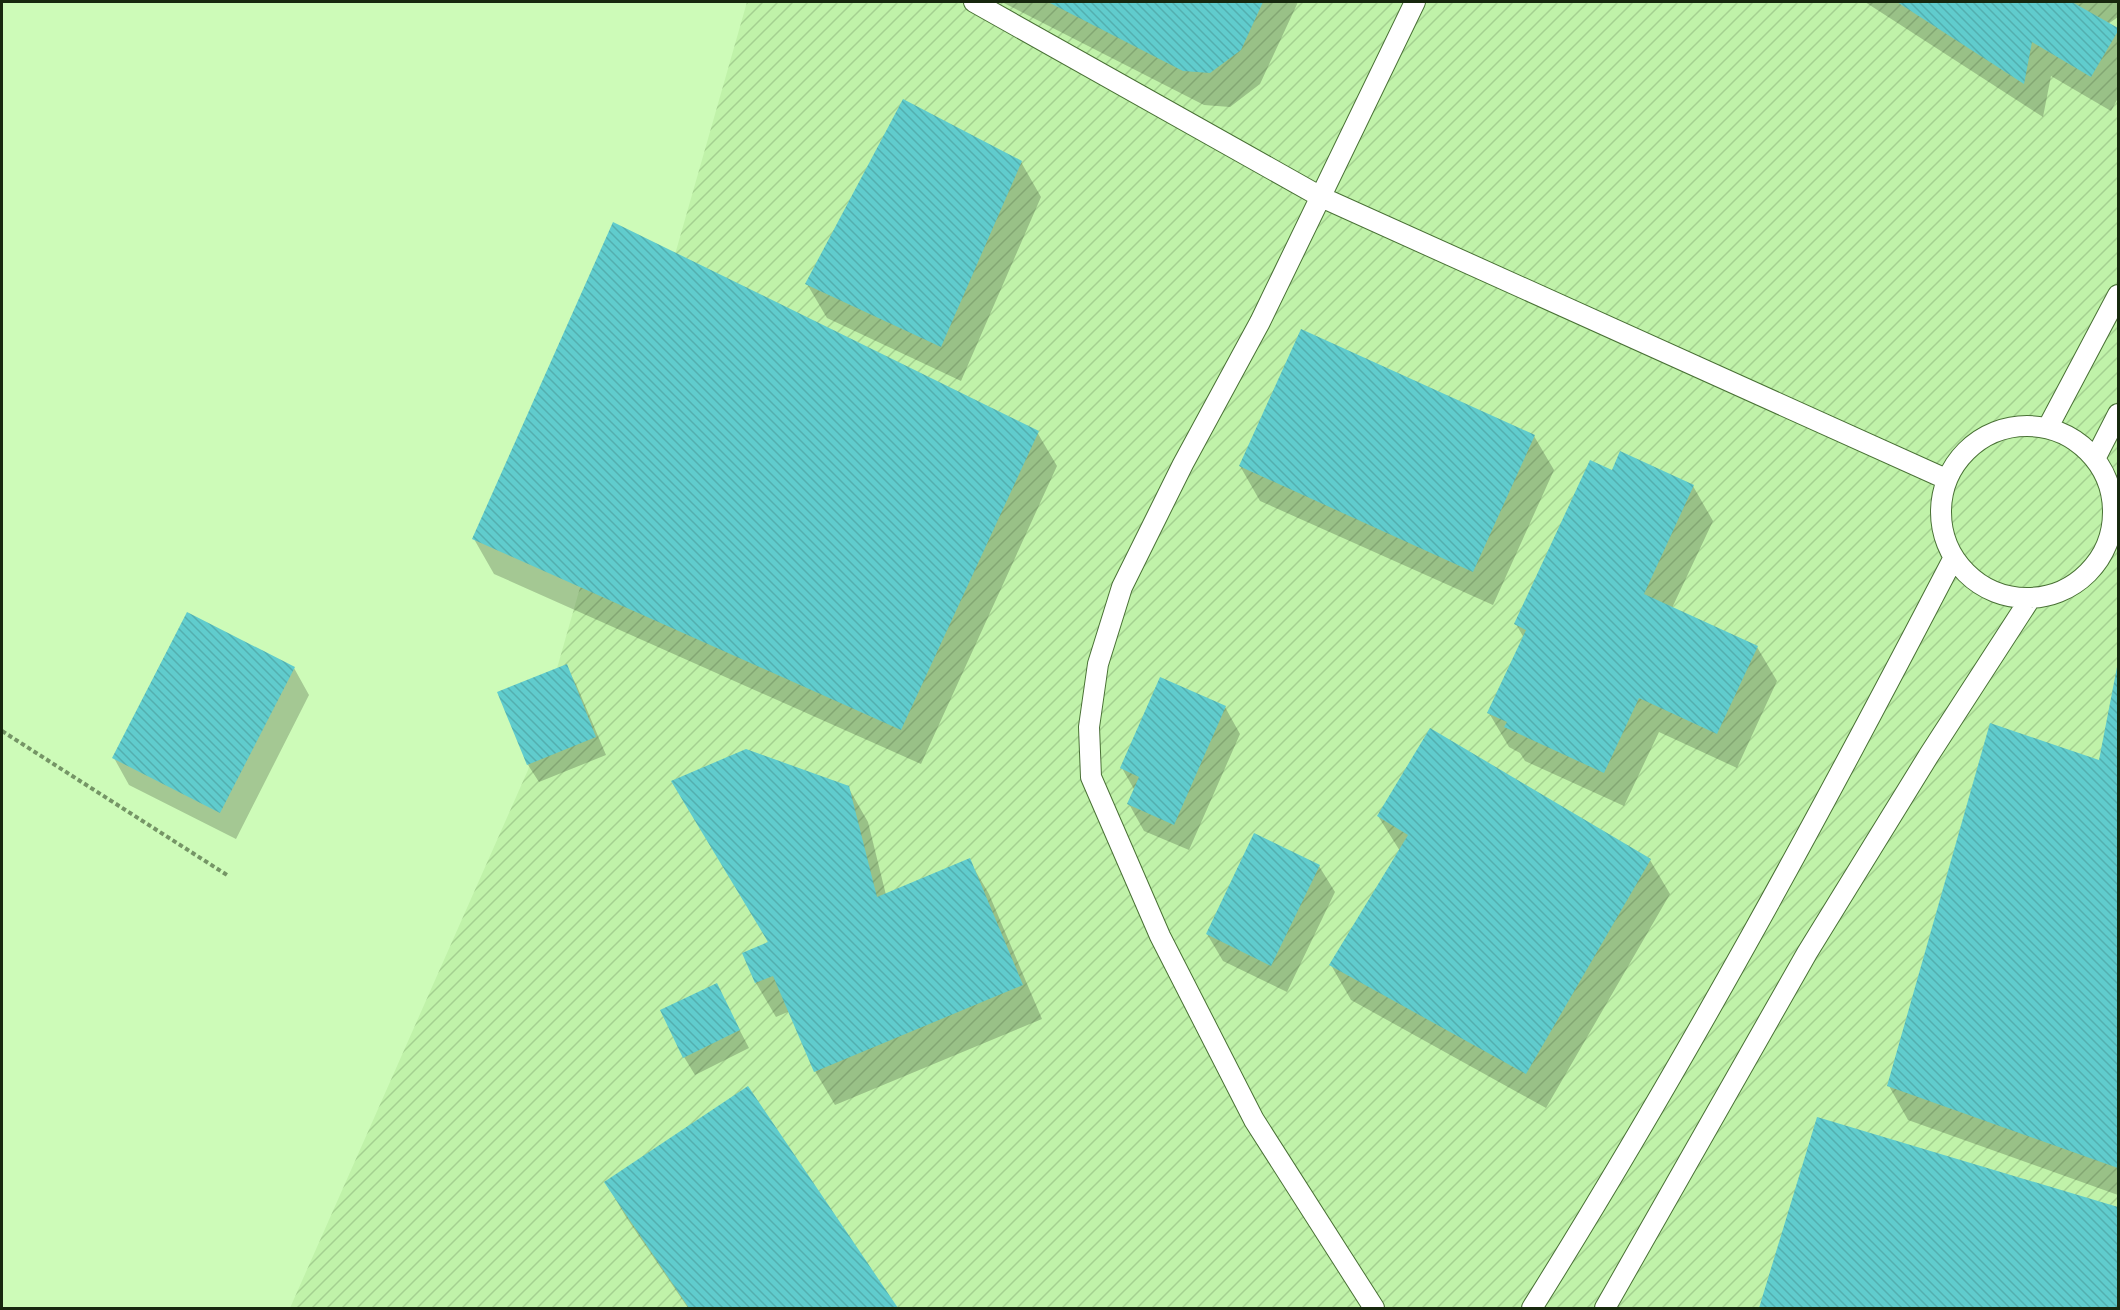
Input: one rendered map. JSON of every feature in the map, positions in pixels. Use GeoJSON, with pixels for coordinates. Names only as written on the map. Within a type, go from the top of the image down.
{"type":"FeatureCollection","features":[{"type":"Feature","properties":{"kind":"lane"},"geometry":{"type":"LineString","coordinates":[[974,2],[1321,197],[1946,479]]}},
{"type":"Feature","properties":{"kind":"lane"},"geometry":{"type":"LineString","coordinates":[[1374,1308],[1254,1120],[1160,936],[1090,777],[1089,727],[1098,664],[1122,587],[1183,464],[1260,322],[1415,2]]}},
{"type":"Feature","properties":{"kind":"lane"},"geometry":{"type":"LineString","coordinates":[[2048,427],[2118,294]]}},
{"type":"Feature","properties":{"kind":"lane"},"geometry":{"type":"LineString","coordinates":[[2096,457],[2118,414]]}},
{"type":"Feature","properties":{"kind":"lane"},"geometry":{"type":"LineString","coordinates":[[2017,425],[2048,427],[2082,444],[2096,457],[2112,492],[2115,531],[2102,557],[2083,579],[2058,593],[2030,599],[2001,595],[1974,581],[1953,559],[1942,533],[1940,506],[1946,479],[1962,453],[1987,434],[2017,425]]}},
{"type":"Feature","properties":{"kind":"lane"},"geometry":{"type":"LineString","coordinates":[[1532,1308],[1711,1009],[1874,712],[1953,559]]}},
{"type":"Feature","properties":{"kind":"lane"},"geometry":{"type":"LineString","coordinates":[[1605,1308],[1807,953],[1929,755],[2030,599]]}},
{"type":"Feature","properties":{"kind":"path"},"geometry":{"type":"LineString","coordinates":[[2,731],[227,875]]}},
{"type":"Feature","properties":{"kind":"shaded area"},"geometry":{"type":"Polygon","coordinates":[[[747,2],[2118,2],[2118,1308],[290,1308],[528,770],[747,2]]]}},
{"type":"Feature","properties":{"kind":"building"},"geometry":{"type":"Polygon","coordinates":[[[1048,2],[1263,2],[1241,50],[1210,73],[1183,71],[1048,2]]]}},
{"type":"Feature","properties":{"kind":"building"},"geometry":{"type":"Polygon","coordinates":[[[1897,2],[2072,2],[2118,28],[2118,31],[2091,77],[2032,42],[2024,84],[1897,2]]]}},
{"type":"Feature","properties":{"kind":"building"},"geometry":{"type":"Polygon","coordinates":[[[903,99],[1022,161],[941,347],[805,284],[903,99]]]}},
{"type":"Feature","properties":{"kind":"building"},"geometry":{"type":"Polygon","coordinates":[[[613,222],[1039,431],[901,730],[472,539],[613,222]]]}},
{"type":"Feature","properties":{"kind":"building"},"geometry":{"type":"Polygon","coordinates":[[[1301,329],[1535,435],[1473,572],[1239,466],[1301,329]]]}},
{"type":"Feature","properties":{"kind":"building"},"geometry":{"type":"Polygon","coordinates":[[[1620,451],[1694,485],[1644,594],[1758,646],[1717,734],[1639,698],[1604,773],[1504,727],[1507,722],[1487,713],[1526,630],[1514,624],[1590,460],[1612,470],[1620,451]]]}},
{"type":"Feature","properties":{"kind":"building"},"geometry":{"type":"Polygon","coordinates":[[[187,612],[295,667],[220,813],[112,758],[187,612]]]}},
{"type":"Feature","properties":{"kind":"building"},"geometry":{"type":"Polygon","coordinates":[[[567,664],[596,737],[527,765],[497,692],[567,664]]]}},
{"type":"Feature","properties":{"kind":"building"},"geometry":{"type":"Polygon","coordinates":[[[2117,667],[2118,1168],[1887,1086],[1990,723],[2099,760],[2117,667]]]}},
{"type":"Feature","properties":{"kind":"building"},"geometry":{"type":"Polygon","coordinates":[[[1160,677],[1226,706],[1174,825],[1127,804],[1139,777],[1120,768],[1160,677]]]}},
{"type":"Feature","properties":{"kind":"building"},"geometry":{"type":"Polygon","coordinates":[[[1430,728],[1651,859],[1526,1074],[1329,965],[1408,835],[1377,816],[1430,728]]]}},
{"type":"Feature","properties":{"kind":"building"},"geometry":{"type":"Polygon","coordinates":[[[746,749],[849,786],[877,897],[970,858],[1023,985],[814,1072],[773,976],[755,983],[742,953],[768,942],[671,781],[746,749]]]}},
{"type":"Feature","properties":{"kind":"building"},"geometry":{"type":"Polygon","coordinates":[[[1254,833],[1320,865],[1271,966],[1206,934],[1254,833]]]}},
{"type":"Feature","properties":{"kind":"building"},"geometry":{"type":"Polygon","coordinates":[[[717,983],[740,1030],[683,1058],[660,1010],[717,983]]]}},
{"type":"Feature","properties":{"kind":"building"},"geometry":{"type":"Polygon","coordinates":[[[748,1086],[898,1308],[689,1308],[604,1182],[748,1086]]]}},
{"type":"Feature","properties":{"kind":"building"},"geometry":{"type":"Polygon","coordinates":[[[1817,1117],[2118,1207],[2118,1308],[1759,1308],[1817,1117]]]}}]}
